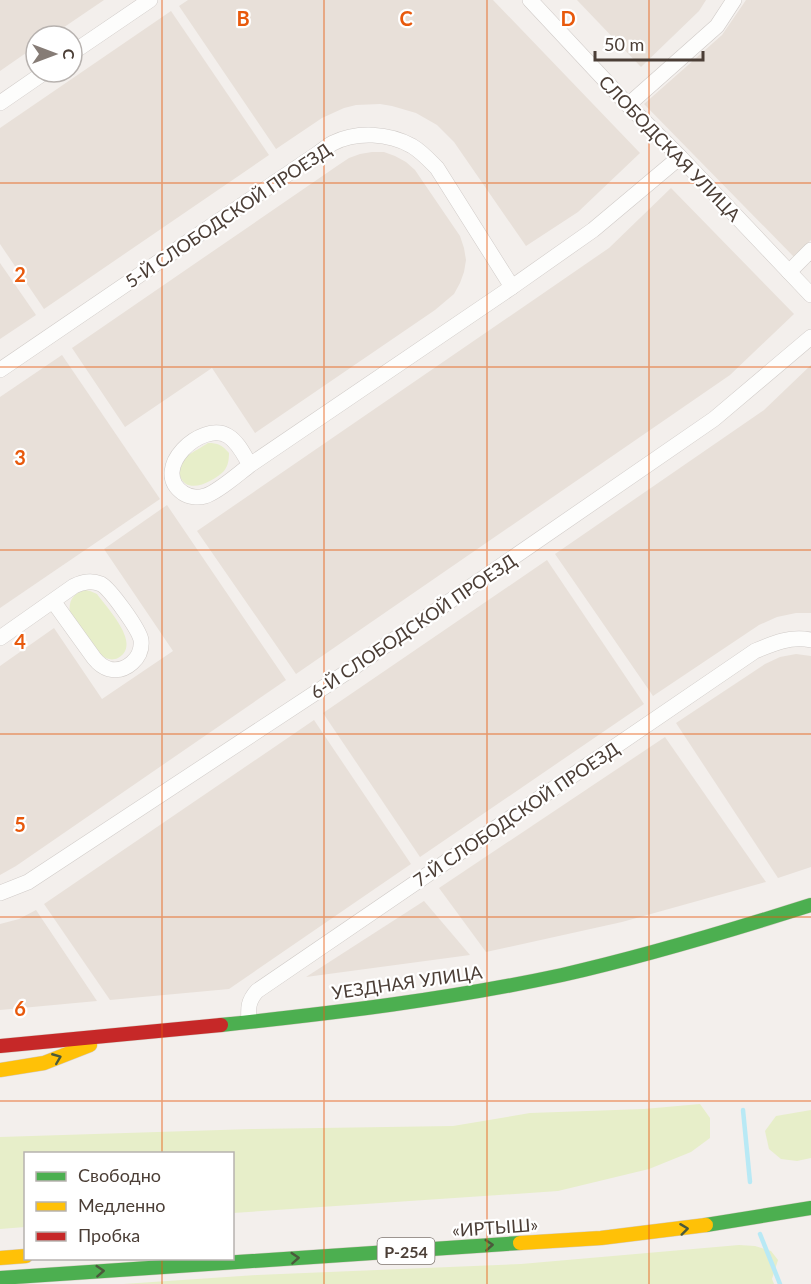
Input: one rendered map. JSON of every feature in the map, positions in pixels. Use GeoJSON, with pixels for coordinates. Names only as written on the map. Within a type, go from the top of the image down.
{"type":"FeatureCollection","features":[{"type":"Feature","properties":{"kind":"main road","name":"УЕЗДНАЯ УЛИЦА"},"geometry":{"type":"LineString","coordinates":[[0,1046],[249,1022],[434,998],[528,981],[622,960],[720,934],[811,905]]}},
{"type":"Feature","properties":{"kind":"main road"},"geometry":{"type":"LineString","coordinates":[[0,1070],[44,1063],[113,1036]]}},
{"type":"Feature","properties":{"kind":"main road","name":"«ИРТЫШ»"},"geometry":{"type":"LineString","coordinates":[[0,1278],[601,1238],[684,1229],[811,1208]]}},
{"type":"Feature","properties":{"kind":"main road"},"geometry":{"type":"LineString","coordinates":[[0,1245],[24,1244]]}},
{"type":"Feature","properties":{"kind":"main road"},"geometry":{"type":"LineString","coordinates":[[0,1258],[24,1256]]}},
{"type":"Feature","properties":{"kind":"street"},"geometry":{"type":"LineString","coordinates":[[84,45],[150,0]]}},
{"type":"Feature","properties":{"kind":"street","name":"СЛОБОДСКАЯ УЛИЦА"},"geometry":{"type":"LineString","coordinates":[[530,0],[811,295]]}},
{"type":"Feature","properties":{"kind":"street"},"geometry":{"type":"LineString","coordinates":[[628,105],[717,26],[734,0]]}},
{"type":"Feature","properties":{"kind":"street"},"geometry":{"type":"LineString","coordinates":[[0,103],[28,84]]}},
{"type":"Feature","properties":{"kind":"street","name":"5-Й СЛОБОДСКОЙ ПРОЕЗД"},"geometry":{"type":"LineString","coordinates":[[0,370],[333,144],[363,135],[396,140],[412,146],[426,156],[437,168],[512,287]]}},
{"type":"Feature","properties":{"kind":"street"},"geometry":{"type":"LineString","coordinates":[[250,465],[229,436],[219,432],[209,433],[200,437],[175,457],[172,477],[176,486],[193,497],[203,497],[213,492],[593,230],[680,157]]}},
{"type":"Feature","properties":{"kind":"street"},"geometry":{"type":"LineString","coordinates":[[789,272],[811,250]]}},
{"type":"Feature","properties":{"kind":"street","name":"6-Й СЛОБОДСКОЙ ПРОЕЗД"},"geometry":{"type":"LineString","coordinates":[[0,893],[28,882],[347,672],[714,419],[811,337]]}},
{"type":"Feature","properties":{"kind":"street"},"geometry":{"type":"LineString","coordinates":[[0,638],[74,586],[83,582],[94,582],[103,585],[111,592],[136,629],[141,638],[141,648],[137,658],[130,665],[120,669],[101,666],[53,601]]}},
{"type":"Feature","properties":{"kind":"street","name":"7-Й СЛОБОДСКОЙ ПРОЕЗД"},"geometry":{"type":"LineString","coordinates":[[249,1022],[248,1008],[251,998],[257,991],[746,657],[778,640],[811,640]]}},
{"type":"Feature","properties":{"kind":"shaded area"},"geometry":{"type":"Polygon","coordinates":[[[0,0],[104,0],[69,24],[24,24],[24,54],[0,71],[0,0]]]}},
{"type":"Feature","properties":{"kind":"shaded area"},"geometry":{"type":"Polygon","coordinates":[[[188,0],[493,0],[640,153],[578,212],[526,246],[454,142],[437,125],[416,113],[380,104],[344,108],[322,118],[276,149],[179,6],[188,0]]]}},
{"type":"Feature","properties":{"kind":"shaded area"},"geometry":{"type":"Polygon","coordinates":[[[577,0],[706,0],[699,11],[641,67],[577,0]]]}},
{"type":"Feature","properties":{"kind":"shaded area"},"geometry":{"type":"Polygon","coordinates":[[[746,0],[811,0],[811,240],[794,257],[644,104],[722,35],[746,0]]]}},
{"type":"Feature","properties":{"kind":"shaded area"},"geometry":{"type":"Polygon","coordinates":[[[171,11],[269,155],[44,309],[0,244],[0,128],[64,84],[84,84],[84,71],[171,11]]]}},
{"type":"Feature","properties":{"kind":"shaded area"},"geometry":{"type":"Polygon","coordinates":[[[372,152],[384,152],[395,156],[415,170],[460,236],[466,260],[464,272],[454,294],[435,310],[255,433],[212,368],[125,427],[72,348],[349,158],[372,152]]]}},
{"type":"Feature","properties":{"kind":"shaded area"},"geometry":{"type":"Polygon","coordinates":[[[671,188],[794,314],[730,375],[296,674],[197,531],[609,248],[671,188]]]}},
{"type":"Feature","properties":{"kind":"shaded area"},"geometry":{"type":"Polygon","coordinates":[[[0,263],[36,315],[0,339],[0,263]]]}},
{"type":"Feature","properties":{"kind":"shaded area"},"geometry":{"type":"Polygon","coordinates":[[[62,355],[160,499],[0,608],[0,397],[62,355]]]}},
{"type":"Feature","properties":{"kind":"shaded area"},"geometry":{"type":"Polygon","coordinates":[[[811,365],[811,613],[777,617],[759,625],[653,696],[555,554],[764,410],[811,365]]]}},
{"type":"Feature","properties":{"kind":"shaded area"},"geometry":{"type":"Polygon","coordinates":[[[167,505],[286,680],[0,875],[0,666],[54,628],[102,699],[173,651],[104,549],[167,505]]]}},
{"type":"Feature","properties":{"kind":"shaded area"},"geometry":{"type":"Polygon","coordinates":[[[547,560],[644,704],[420,857],[323,713],[547,560]]]}},
{"type":"Feature","properties":{"kind":"shaded area"},"geometry":{"type":"Polygon","coordinates":[[[796,654],[811,656],[811,867],[778,878],[676,723],[765,664],[780,657],[796,654]]]}},
{"type":"Feature","properties":{"kind":"shaded area"},"geometry":{"type":"Polygon","coordinates":[[[314,720],[411,864],[229,989],[110,1000],[44,904],[314,720]]]}},
{"type":"Feature","properties":{"kind":"shaded area"},"geometry":{"type":"Polygon","coordinates":[[[665,737],[766,882],[622,922],[486,952],[439,888],[665,737]]]}},
{"type":"Feature","properties":{"kind":"shaded area"},"geometry":{"type":"Polygon","coordinates":[[[424,901],[470,955],[306,977],[424,901]]]}},
{"type":"Feature","properties":{"kind":"shaded area"},"geometry":{"type":"Polygon","coordinates":[[[36,910],[97,1001],[0,1010],[0,924],[19,919],[36,910]]]}},
{"type":"Feature","properties":{"kind":"green space"},"geometry":{"type":"Polygon","coordinates":[[[208,443],[220,445],[229,453],[226,467],[220,475],[208,482],[201,485],[188,485],[180,476],[180,464],[186,457],[208,443]]]}},
{"type":"Feature","properties":{"kind":"green space"},"geometry":{"type":"Polygon","coordinates":[[[85,590],[97,594],[121,626],[127,644],[125,652],[118,658],[109,659],[97,652],[70,613],[72,598],[85,590]]]}},
{"type":"Feature","properties":{"kind":"green space"},"geometry":{"type":"Polygon","coordinates":[[[700,1104],[710,1118],[710,1138],[691,1152],[649,1169],[558,1191],[234,1213],[234,1152],[24,1152],[24,1227],[0,1229],[0,1137],[252,1129],[453,1126],[530,1113],[644,1109],[700,1104]]]}},
{"type":"Feature","properties":{"kind":"green space"},"geometry":{"type":"Polygon","coordinates":[[[811,1110],[811,1158],[797,1161],[781,1159],[769,1149],[765,1131],[776,1116],[811,1110]]]}},
{"type":"Feature","properties":{"kind":"green space"},"geometry":{"type":"Polygon","coordinates":[[[739,1245],[755,1246],[771,1251],[778,1260],[772,1279],[774,1284],[123,1284],[257,1275],[521,1264],[739,1245]]]}},
{"type":"Feature","properties":{"kind":"waterway"},"geometry":{"type":"LineString","coordinates":[[743,1110],[750,1182]]}},
{"type":"Feature","properties":{"kind":"waterway"},"geometry":{"type":"LineString","coordinates":[[760,1234],[780,1284]]}},
{"type":"Feature","properties":{"kind":"traffic: fast"},"geometry":{"type":"LineString","coordinates":[[221,1025],[392,1005],[562,975],[687,943],[811,905]]}},
{"type":"Feature","properties":{"kind":"traffic: fast"},"geometry":{"type":"LineString","coordinates":[[706,1225],[811,1208]]}},
{"type":"Feature","properties":{"kind":"traffic: fast"},"geometry":{"type":"LineString","coordinates":[[0,1278],[520,1243]]}},
{"type":"Feature","properties":{"kind":"traffic: slow"},"geometry":{"type":"LineString","coordinates":[[0,1070],[44,1063],[90,1045]]}},
{"type":"Feature","properties":{"kind":"traffic: slow"},"geometry":{"type":"LineString","coordinates":[[520,1243],[601,1238],[706,1225]]}},
{"type":"Feature","properties":{"kind":"traffic: slow"},"geometry":{"type":"LineString","coordinates":[[0,1258],[24,1256]]}},
{"type":"Feature","properties":{"kind":"traffic: jam"},"geometry":{"type":"LineString","coordinates":[[0,1046],[221,1025]]}}]}
